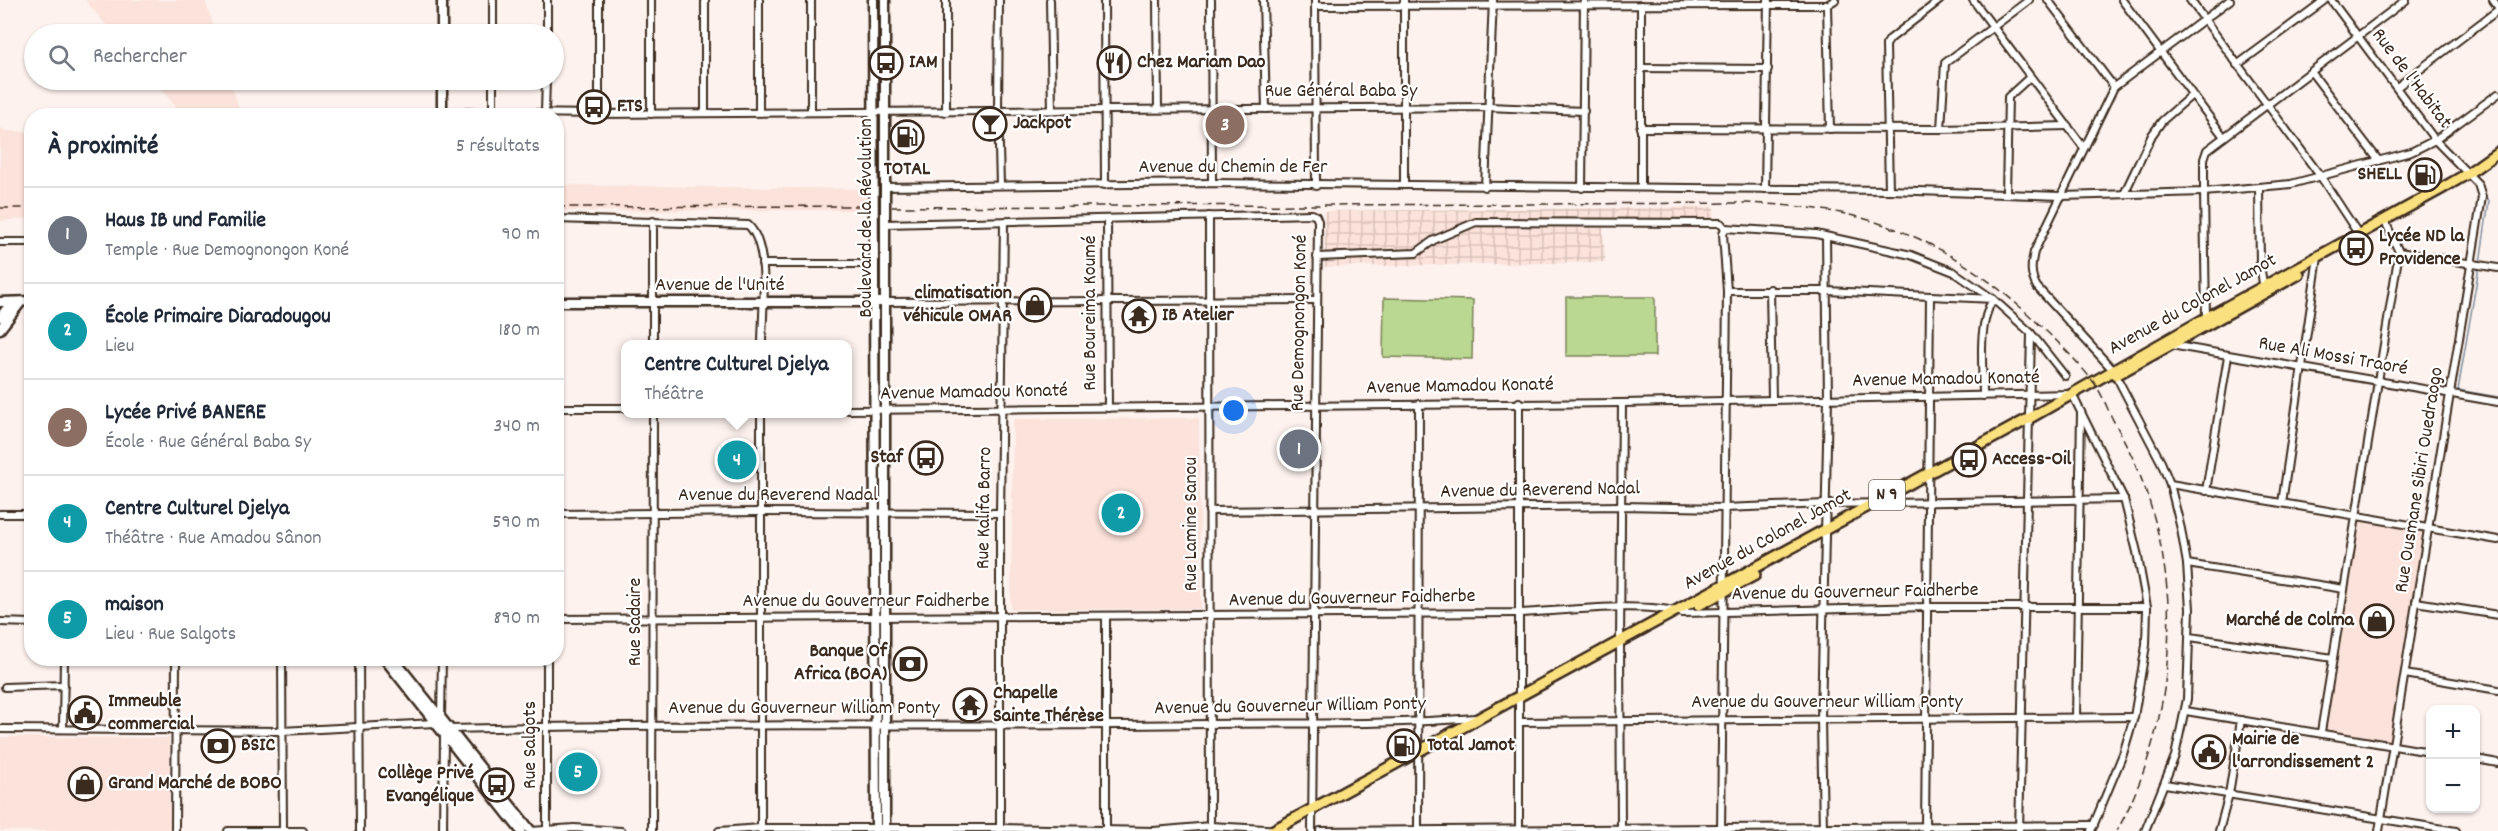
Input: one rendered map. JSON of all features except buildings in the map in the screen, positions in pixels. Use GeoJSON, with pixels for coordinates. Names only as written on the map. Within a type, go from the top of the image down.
{"type":"FeatureCollection","features":[{"type":"Feature","properties":{"kind":"main road"},"geometry":{"type":"LineString","coordinates":[[442,0],[442,24]]}},
{"type":"Feature","properties":{"kind":"main road","name":"Boulevard de la Révolution"},"geometry":{"type":"LineString","coordinates":[[873,0],[884,187],[879,410],[880,830]]}},
{"type":"Feature","properties":{"kind":"main road","name":"Boulevard de la Révolution"},"geometry":{"type":"LineString","coordinates":[[880,302],[875,264],[885,0]]}},
{"type":"Feature","properties":{"kind":"main road"},"geometry":{"type":"LineString","coordinates":[[442,90],[442,108]]}},
{"type":"Feature","properties":{"kind":"main road","name":"Avenue du Colonel Jamot"},"geometry":{"type":"LineString","coordinates":[[2470,176],[2498,152]]}},
{"type":"Feature","properties":{"kind":"main road","name":"Avenue du Colonel Jamot"},"geometry":{"type":"LineString","coordinates":[[1272,831],[1311,813],[1882,503],[2498,160]]}},
{"type":"Feature","properties":{"kind":"main road","name":"Avenue du Colonel Jamot"},"geometry":{"type":"LineString","coordinates":[[2318,260],[2359,235],[2386,224]]}},
{"type":"Feature","properties":{"kind":"main road","name":"Avenue du Colonel Jamot"},"geometry":{"type":"LineString","coordinates":[[2167,343],[2206,318],[2264,290]]}},
{"type":"Feature","properties":{"kind":"main road"},"geometry":{"type":"LineString","coordinates":[[0,302],[24,302]]}},
{"type":"Feature","properties":{"kind":"main road"},"geometry":{"type":"LineString","coordinates":[[0,317],[12,302]]}},
{"type":"Feature","properties":{"kind":"main road"},"geometry":{"type":"LineString","coordinates":[[0,329],[21,302]]}},
{"type":"Feature","properties":{"kind":"main road","name":"Avenue de l'Unité"},"geometry":{"type":"LineString","coordinates":[[564,302],[880,302]]}},
{"type":"Feature","properties":{"kind":"main road","name":"Avenue du Colonel Jamot"},"geometry":{"type":"LineString","coordinates":[[1824,533],[1872,504],[1928,477]]}},
{"type":"Feature","properties":{"kind":"main road"},"geometry":{"type":"LineString","coordinates":[[391,666],[438,720]]}},
{"type":"Feature","properties":{"kind":"main road"},"geometry":{"type":"LineString","coordinates":[[399,666],[521,831]]}},
{"type":"Feature","properties":{"kind":"main road","name":"Avenue du Colonel Jamot"},"geometry":{"type":"LineString","coordinates":[[1418,755],[1482,718],[1519,701]]}},
{"type":"Feature","properties":{"kind":"main road"},"geometry":{"type":"LineString","coordinates":[[447,732],[531,831]]}},
{"type":"Feature","properties":{"kind":"main road","name":"Avenue du Colonel Jamot"},"geometry":{"type":"LineString","coordinates":[[1283,831],[1311,813]]}},
{"type":"Feature","properties":{"kind":"street"},"geometry":{"type":"LineString","coordinates":[[493,0],[493,24]]}},
{"type":"Feature","properties":{"kind":"street"},"geometry":{"type":"LineString","coordinates":[[547,0],[547,24]]}},
{"type":"Feature","properties":{"kind":"street"},"geometry":{"type":"LineString","coordinates":[[600,0],[600,114]]}},
{"type":"Feature","properties":{"kind":"street"},"geometry":{"type":"LineString","coordinates":[[651,0],[651,114]]}},
{"type":"Feature","properties":{"kind":"street"},"geometry":{"type":"LineString","coordinates":[[705,0],[705,113]]}},
{"type":"Feature","properties":{"kind":"street"},"geometry":{"type":"LineString","coordinates":[[759,0],[759,112]]}},
{"type":"Feature","properties":{"kind":"street"},"geometry":{"type":"LineString","coordinates":[[811,0],[812,112]]}},
{"type":"Feature","properties":{"kind":"street"},"geometry":{"type":"LineString","coordinates":[[945,111],[946,0]]}},
{"type":"Feature","properties":{"kind":"street"},"geometry":{"type":"LineString","coordinates":[[999,0],[1000,185]]}},
{"type":"Feature","properties":{"kind":"street"},"geometry":{"type":"LineString","coordinates":[[1050,0],[1052,110]]}},
{"type":"Feature","properties":{"kind":"street"},"geometry":{"type":"LineString","coordinates":[[1104,0],[1105,185]]}},
{"type":"Feature","properties":{"kind":"street"},"geometry":{"type":"LineString","coordinates":[[1157,0],[1158,109]]}},
{"type":"Feature","properties":{"kind":"street"},"geometry":{"type":"LineString","coordinates":[[1210,0],[1212,183]]}},
{"type":"Feature","properties":{"kind":"street"},"geometry":{"type":"LineString","coordinates":[[1263,0],[1266,109]]}},
{"type":"Feature","properties":{"kind":"street"},"geometry":{"type":"LineString","coordinates":[[1316,186],[1315,3],[1641,5],[1768,2],[1827,5],[1834,0]]}},
{"type":"Feature","properties":{"kind":"street"},"geometry":{"type":"LineString","coordinates":[[1889,190],[1887,42],[1940,0]]}},
{"type":"Feature","properties":{"kind":"street"},"geometry":{"type":"LineString","coordinates":[[1972,0],[2084,148]]}},
{"type":"Feature","properties":{"kind":"street"},"geometry":{"type":"LineString","coordinates":[[1941,129],[1946,63],[2029,0]]}},
{"type":"Feature","properties":{"kind":"street"},"geometry":{"type":"LineString","coordinates":[[2048,0],[2114,87]]}},
{"type":"Feature","properties":{"kind":"street"},"geometry":{"type":"LineString","coordinates":[[2122,0],[2224,137]]}},
{"type":"Feature","properties":{"kind":"street"},"geometry":{"type":"LineString","coordinates":[[2190,0],[2321,177],[2359,235]]}},
{"type":"Feature","properties":{"kind":"street"},"geometry":{"type":"LineString","coordinates":[[2145,831],[2178,747],[2186,711],[2190,637],[2187,564],[2170,484],[2148,435],[2115,373],[2037,287],[2032,275],[2031,262],[2114,87],[2230,0]]}},
{"type":"Feature","properties":{"kind":"street"},"geometry":{"type":"LineString","coordinates":[[2238,65],[2325,0]]}},
{"type":"Feature","properties":{"kind":"street","name":"Rue de l'Habitat"},"geometry":{"type":"LineString","coordinates":[[2331,0],[2436,140],[2470,176]]}},
{"type":"Feature","properties":{"kind":"street"},"geometry":{"type":"LineString","coordinates":[[2206,318],[2204,192],[2207,150],[2406,0]]}},
{"type":"Feature","properties":{"kind":"street"},"geometry":{"type":"LineString","coordinates":[[2397,87],[2498,9],[2493,0]]}},
{"type":"Feature","properties":{"kind":"street"},"geometry":{"type":"LineString","coordinates":[[1765,189],[1768,2]]}},
{"type":"Feature","properties":{"kind":"street"},"geometry":{"type":"LineString","coordinates":[[1404,3],[1404,186]]}},
{"type":"Feature","properties":{"kind":"street"},"geometry":{"type":"LineString","coordinates":[[1485,187],[1493,3]]}},
{"type":"Feature","properties":{"kind":"street"},"geometry":{"type":"LineString","coordinates":[[1582,188],[1584,3]]}},
{"type":"Feature","properties":{"kind":"street"},"geometry":{"type":"LineString","coordinates":[[1641,5],[1641,187]]}},
{"type":"Feature","properties":{"kind":"street"},"geometry":{"type":"LineString","coordinates":[[1827,5],[1830,129]]}},
{"type":"Feature","properties":{"kind":"street"},"geometry":{"type":"LineString","coordinates":[[1641,68],[1768,69]]}},
{"type":"Feature","properties":{"kind":"street"},"geometry":{"type":"LineString","coordinates":[[2312,73],[2379,161]]}},
{"type":"Feature","properties":{"kind":"street"},"geometry":{"type":"LineString","coordinates":[[2006,194],[2008,95],[2030,77]]}},
{"type":"Feature","properties":{"kind":"street"},"geometry":{"type":"LineString","coordinates":[[493,90],[493,108]]}},
{"type":"Feature","properties":{"kind":"street"},"geometry":{"type":"LineString","coordinates":[[545,108],[546,90]]}},
{"type":"Feature","properties":{"kind":"street"},"geometry":{"type":"LineString","coordinates":[[2061,196],[2259,188],[2321,177],[2411,152],[2436,140],[2498,94]]}},
{"type":"Feature","properties":{"kind":"street"},"geometry":{"type":"LineString","coordinates":[[2124,194],[2152,135],[2162,121],[2192,95]]}},
{"type":"Feature","properties":{"kind":"street","name":"Rue Général Baba Sy"},"geometry":{"type":"LineString","coordinates":[[564,113],[651,114],[1488,107],[1584,111]]}},
{"type":"Feature","properties":{"kind":"street"},"geometry":{"type":"LineString","coordinates":[[1640,128],[2008,129],[2068,126]]}},
{"type":"Feature","properties":{"kind":"street","name":"Rue Ousmane Sibiri Ouedraogo"},"geometry":{"type":"LineString","coordinates":[[2379,831],[2482,197],[2481,190],[2470,176]]}},
{"type":"Feature","properties":{"kind":"street","name":"Avenue du Chemin de Fer"},"geometry":{"type":"LineString","coordinates":[[884,187],[1212,183],[1316,186],[1889,190],[2061,196]]}},
{"type":"Feature","properties":{"kind":"street"},"geometry":{"type":"LineString","coordinates":[[2259,188],[2260,265],[2264,290]]}},
{"type":"Feature","properties":{"kind":"street","name":"Rue Demognongon Koné"},"geometry":{"type":"LineString","coordinates":[[1209,216],[1312,214],[1318,220],[1312,831]]}},
{"type":"Feature","properties":{"kind":"street"},"geometry":{"type":"LineString","coordinates":[[884,224],[1209,216]]}},
{"type":"Feature","properties":{"kind":"street","name":"Rue Lamine Sanou"},"geometry":{"type":"LineString","coordinates":[[1209,216],[1210,829]]}},
{"type":"Feature","properties":{"kind":"street"},"geometry":{"type":"LineString","coordinates":[[564,219],[748,225],[758,238],[762,264],[762,340]]}},
{"type":"Feature","properties":{"kind":"street","name":"Rue Boureima Koumé"},"geometry":{"type":"LineString","coordinates":[[1107,219],[1108,408]]}},
{"type":"Feature","properties":{"kind":"street"},"geometry":{"type":"LineString","coordinates":[[653,221],[653,340]]}},
{"type":"Feature","properties":{"kind":"street","name":"Rue Kalifa Barro"},"geometry":{"type":"LineString","coordinates":[[1000,829],[1000,513],[1004,222]]}},
{"type":"Feature","properties":{"kind":"street"},"geometry":{"type":"LineString","coordinates":[[1317,257],[1416,253],[1434,240],[1476,222],[1720,223],[1725,228],[1803,232],[1882,247],[1911,255],[1954,272],[1993,299],[2031,333],[2065,376]]}},
{"type":"Feature","properties":{"kind":"street"},"geometry":{"type":"LineString","coordinates":[[2321,732],[2399,252],[2386,224]]}},
{"type":"Feature","properties":{"kind":"street"},"geometry":{"type":"LineString","coordinates":[[1721,829],[1727,291],[1723,239],[1725,228]]}},
{"type":"Feature","properties":{"kind":"street"},"geometry":{"type":"LineString","coordinates":[[1823,829],[1821,719],[1828,398],[1826,237]]}},
{"type":"Feature","properties":{"kind":"street"},"geometry":{"type":"LineString","coordinates":[[0,242],[24,242]]}},
{"type":"Feature","properties":{"kind":"street"},"geometry":{"type":"LineString","coordinates":[[2399,252],[2498,268]]}},
{"type":"Feature","properties":{"kind":"street"},"geometry":{"type":"LineString","coordinates":[[2282,503],[2318,260]]}},
{"type":"Feature","properties":{"kind":"street"},"geometry":{"type":"LineString","coordinates":[[762,264],[875,264]]}},
{"type":"Feature","properties":{"kind":"street"},"geometry":{"type":"LineString","coordinates":[[1770,290],[1772,399]]}},
{"type":"Feature","properties":{"kind":"street"},"geometry":{"type":"LineString","coordinates":[[1727,291],[1827,291],[1993,299]]}},
{"type":"Feature","properties":{"kind":"street"},"geometry":{"type":"LineString","coordinates":[[1925,828],[1930,296]]}},
{"type":"Feature","properties":{"kind":"street"},"geometry":{"type":"LineString","coordinates":[[1983,396],[1983,328],[1985,312],[1993,299]]}},
{"type":"Feature","properties":{"kind":"street"},"geometry":{"type":"LineString","coordinates":[[880,302],[1317,300]]}},
{"type":"Feature","properties":{"kind":"street"},"geometry":{"type":"LineString","coordinates":[[2019,828],[2031,333]]}},
{"type":"Feature","properties":{"kind":"street","name":"Rue Ali Mossi Traoré"},"geometry":{"type":"LineString","coordinates":[[2167,343],[2228,356],[2498,402]]}},
{"type":"Feature","properties":{"kind":"street"},"geometry":{"type":"LineString","coordinates":[[2206,491],[2228,356]]}},
{"type":"Feature","properties":{"kind":"street"},"geometry":{"type":"LineString","coordinates":[[1320,831],[1621,828],[2092,828],[2123,754],[2134,717],[2146,645],[2147,607],[2124,499],[2073,396]]}},
{"type":"Feature","properties":{"kind":"street","name":"Avenue Mamadou Konaté"},"geometry":{"type":"LineString","coordinates":[[852,410],[1519,402],[1622,403],[1828,398],[2073,396]]}},
{"type":"Feature","properties":{"kind":"street"},"geometry":{"type":"LineString","coordinates":[[1519,402],[1519,830]]}},
{"type":"Feature","properties":{"kind":"street"},"geometry":{"type":"LineString","coordinates":[[1621,828],[1622,403]]}},
{"type":"Feature","properties":{"kind":"street"},"geometry":{"type":"LineString","coordinates":[[1418,830],[1419,404]]}},
{"type":"Feature","properties":{"kind":"street"},"geometry":{"type":"LineString","coordinates":[[564,408],[621,408]]}},
{"type":"Feature","properties":{"kind":"street"},"geometry":{"type":"LineString","coordinates":[[2076,718],[2081,411]]}},
{"type":"Feature","properties":{"kind":"street","name":"Rue Sadaire"},"geometry":{"type":"LineString","coordinates":[[652,831],[653,418]]}},
{"type":"Feature","properties":{"kind":"street"},"geometry":{"type":"LineString","coordinates":[[760,418],[761,830]]}},
{"type":"Feature","properties":{"kind":"street"},"geometry":{"type":"LineString","coordinates":[[2170,484],[2428,530],[2498,539]]}},
{"type":"Feature","properties":{"kind":"street"},"geometry":{"type":"LineString","coordinates":[[1882,503],[2124,499]]}},
{"type":"Feature","properties":{"kind":"street","name":"Avenue du Reverend Nadal"},"geometry":{"type":"LineString","coordinates":[[1209,511],[1622,506],[1724,508],[1882,503]]}},
{"type":"Feature","properties":{"kind":"street","name":"Avenue du Reverend Nadal"},"geometry":{"type":"LineString","coordinates":[[564,514],[1000,513]]}},
{"type":"Feature","properties":{"kind":"street"},"geometry":{"type":"LineString","coordinates":[[0,514],[24,514]]}},
{"type":"Feature","properties":{"kind":"street"},"geometry":{"type":"LineString","coordinates":[[2187,564],[2344,589]]}},
{"type":"Feature","properties":{"kind":"street"},"geometry":{"type":"LineString","coordinates":[[2416,602],[2498,615]]}},
{"type":"Feature","properties":{"kind":"street","name":"Avenue du Gouverneur Faidherbe"},"geometry":{"type":"LineString","coordinates":[[564,619],[1106,618],[1519,614],[1621,608],[1722,612],[1928,607],[2147,607]]}},
{"type":"Feature","properties":{"kind":"street"},"geometry":{"type":"LineString","coordinates":[[1106,618],[1106,831]]}},
{"type":"Feature","properties":{"kind":"street"},"geometry":{"type":"LineString","coordinates":[[0,622],[24,623]]}},
{"type":"Feature","properties":{"kind":"street"},"geometry":{"type":"LineString","coordinates":[[2190,637],[2333,658]]}},
{"type":"Feature","properties":{"kind":"street"},"geometry":{"type":"LineString","coordinates":[[63,729],[64,666]]}},
{"type":"Feature","properties":{"kind":"street"},"geometry":{"type":"LineString","coordinates":[[175,831],[176,666]]}},
{"type":"Feature","properties":{"kind":"street"},"geometry":{"type":"LineString","coordinates":[[282,666],[283,831]]}},
{"type":"Feature","properties":{"kind":"street"},"geometry":{"type":"LineString","coordinates":[[359,666],[360,831]]}},
{"type":"Feature","properties":{"kind":"street"},"geometry":{"type":"LineString","coordinates":[[0,729],[281,731],[359,728],[438,720],[441,666]]}},
{"type":"Feature","properties":{"kind":"street","name":"Rue Salgots"},"geometry":{"type":"LineString","coordinates":[[547,666],[547,831]]}},
{"type":"Feature","properties":{"kind":"street"},"geometry":{"type":"LineString","coordinates":[[2405,674],[2498,690]]}},
{"type":"Feature","properties":{"kind":"street"},"geometry":{"type":"LineString","coordinates":[[5,687],[64,685]]}},
{"type":"Feature","properties":{"kind":"street"},"geometry":{"type":"LineString","coordinates":[[2186,711],[2426,751]]}},
{"type":"Feature","properties":{"kind":"street","name":"Avenue du Gouverneur William Ponty"},"geometry":{"type":"LineString","coordinates":[[1519,722],[2134,717]]}},
{"type":"Feature","properties":{"kind":"street","name":"Avenue du Gouverneur William Ponty"},"geometry":{"type":"LineString","coordinates":[[447,732],[547,726],[1106,726],[1418,722],[1482,718]]}},
{"type":"Feature","properties":{"kind":"street"},"geometry":{"type":"LineString","coordinates":[[2219,831],[2229,794],[2241,720]]}},
{"type":"Feature","properties":{"kind":"street"},"geometry":{"type":"LineString","coordinates":[[443,831],[447,732]]}},
{"type":"Feature","properties":{"kind":"street"},"geometry":{"type":"LineString","coordinates":[[2480,760],[2498,763]]}},
{"type":"Feature","properties":{"kind":"street"},"geometry":{"type":"LineString","coordinates":[[2165,784],[2456,831]]}},
{"type":"Feature","properties":{"kind":"street"},"geometry":{"type":"LineString","coordinates":[[531,831],[574,828],[621,831]]}},
{"type":"Feature","properties":{"kind":"street"},"geometry":{"type":"LineString","coordinates":[[719,831],[1000,829],[1283,831]]}},
{"type":"Feature","properties":{"kind":"street"},"geometry":{"type":"LineString","coordinates":[[228,831],[303,831]]}},
{"type":"Feature","properties":{"kind":"shaded area"},"geometry":{"type":"Polygon","coordinates":[[[85,0],[205,0],[213,24],[105,24],[85,0]]]}},
{"type":"Feature","properties":{"kind":"shaded area"},"geometry":{"type":"Polygon","coordinates":[[[162,90],[233,90],[239,108],[177,108],[162,90]]]}},
{"type":"Feature","properties":{"kind":"shaded area"},"geometry":{"type":"Polygon","coordinates":[[[0,127],[5,131],[24,132],[24,219],[0,221],[0,127]]]}},
{"type":"Feature","properties":{"kind":"shaded area"},"geometry":{"type":"Polygon","coordinates":[[[564,185],[866,189],[867,210],[564,211],[564,185]]]}},
{"type":"Feature","properties":{"kind":"shaded area"},"geometry":{"type":"Polygon","coordinates":[[[1714,207],[1714,225],[1603,226],[1605,262],[1325,267],[1324,211],[1714,207]]]}},
{"type":"Feature","properties":{"kind":"shaded area"},"geometry":{"type":"Polygon","coordinates":[[[1199,418],[1201,609],[1011,609],[1013,419],[1199,418]]]}},
{"type":"Feature","properties":{"kind":"shaded area"},"geometry":{"type":"Polygon","coordinates":[[[2356,517],[2428,529],[2394,746],[2321,732],[2356,517]]]}},
{"type":"Feature","properties":{"kind":"shaded area","name":"Grand Marché de BOBO"},"geometry":{"type":"Polygon","coordinates":[[[0,737],[169,738],[170,831],[0,831],[0,737]]]}},
{"type":"Feature","properties":{"kind":"green space"},"geometry":{"type":"Polygon","coordinates":[[[1566,297],[1655,297],[1655,356],[1566,356],[1566,297]]]}},
{"type":"Feature","properties":{"kind":"green space"},"geometry":{"type":"Polygon","coordinates":[[[1384,298],[1473,300],[1472,359],[1383,357],[1384,298]]]}},
{"type":"Feature","properties":{"kind":"waterway"},"geometry":{"type":"LineString","coordinates":[[2480,263],[2489,201],[2487,199]]}},
{"type":"Feature","properties":{"kind":"waterway"},"geometry":{"type":"LineString","coordinates":[[2479,267],[2458,390],[2498,397]]}},
{"type":"Feature","properties":{"kind":"railway"},"geometry":{"type":"LineString","coordinates":[[892,207],[1746,203],[1802,207],[1857,217],[1893,228],[1930,244],[1982,276],[2014,301],[2055,339],[2088,375],[2100,392],[2137,469],[2155,519],[2165,572],[2169,625],[2166,678],[2156,730],[2140,782],[2117,831]]}},
{"type":"Feature","properties":{"kind":"railway"},"geometry":{"type":"LineString","coordinates":[[564,207],[866,206]]}},
{"type":"Feature","properties":{"kind":"railway"},"geometry":{"type":"LineString","coordinates":[[0,208],[24,208]]}},
{"type":"Feature","properties":{"kind":"place","name":"IAM"},"geometry":{"type":"Point","coordinates":[886,63]}},
{"type":"Feature","properties":{"kind":"place","name":"Chez Mariam Dao"},"geometry":{"type":"Point","coordinates":[1114,63]}},
{"type":"Feature","properties":{"kind":"place","name":"FTS"},"geometry":{"type":"Point","coordinates":[594,107]}},
{"type":"Feature","properties":{"kind":"place","name":"Jackpot"},"geometry":{"type":"Point","coordinates":[990,124]}},
{"type":"Feature","properties":{"kind":"place","name":"Lycée Privé BANERE"},"geometry":{"type":"Point","coordinates":[1225,125]}},
{"type":"Feature","properties":{"kind":"place","name":"TOTAL"},"geometry":{"type":"Point","coordinates":[907,137]}},
{"type":"Feature","properties":{"kind":"place","name":"SHELL"},"geometry":{"type":"Point","coordinates":[2425,175]}},
{"type":"Feature","properties":{"kind":"place","name":"Lycée ND la Providence"},"geometry":{"type":"Point","coordinates":[2356,248]}},
{"type":"Feature","properties":{"kind":"place","name":"climatisation véhicule OMAR"},"geometry":{"type":"Point","coordinates":[1035,305]}},
{"type":"Feature","properties":{"kind":"place","name":"IB Atelier"},"geometry":{"type":"Point","coordinates":[1139,316]}},
{"type":"Feature","properties":{"kind":"place","name":"Haus IB und Familie"},"geometry":{"type":"Point","coordinates":[1299,449]}},
{"type":"Feature","properties":{"kind":"place","name":"Staf"},"geometry":{"type":"Point","coordinates":[926,458]}},
{"type":"Feature","properties":{"kind":"place","name":"Centre Culturel Djelya"},"geometry":{"type":"Point","coordinates":[737,460]}},
{"type":"Feature","properties":{"kind":"place","name":"Access-Oil"},"geometry":{"type":"Point","coordinates":[1969,460]}},
{"type":"Feature","properties":{"kind":"place","name":"École Primaire Diaradougou"},"geometry":{"type":"Point","coordinates":[1121,513]}},
{"type":"Feature","properties":{"kind":"place","name":"Marché de Colma"},"geometry":{"type":"Point","coordinates":[2377,621]}},
{"type":"Feature","properties":{"kind":"place","name":"Banque Of Africa (BOA)"},"geometry":{"type":"Point","coordinates":[910,664]}},
{"type":"Feature","properties":{"kind":"place","name":"Chapelle Sainte Thérèse"},"geometry":{"type":"Point","coordinates":[970,705]}},
{"type":"Feature","properties":{"kind":"place","name":"Immeuble commercial"},"geometry":{"type":"Point","coordinates":[85,713]}},
{"type":"Feature","properties":{"kind":"place","name":"BSIC"},"geometry":{"type":"Point","coordinates":[218,746]}},
{"type":"Feature","properties":{"kind":"place","name":"Total Jamot"},"geometry":{"type":"Point","coordinates":[1404,746]}},
{"type":"Feature","properties":{"kind":"place","name":"Mairie de l'arrondissement 2"},"geometry":{"type":"Point","coordinates":[2209,752]}},
{"type":"Feature","properties":{"kind":"place","name":"maison"},"geometry":{"type":"Point","coordinates":[578,772]}},
{"type":"Feature","properties":{"kind":"place","name":"Grand Marché de BOBO"},"geometry":{"type":"Point","coordinates":[85,784]}},
{"type":"Feature","properties":{"kind":"place","name":"Collège Privé Evangélique"},"geometry":{"type":"Point","coordinates":[497,785]}}]}
